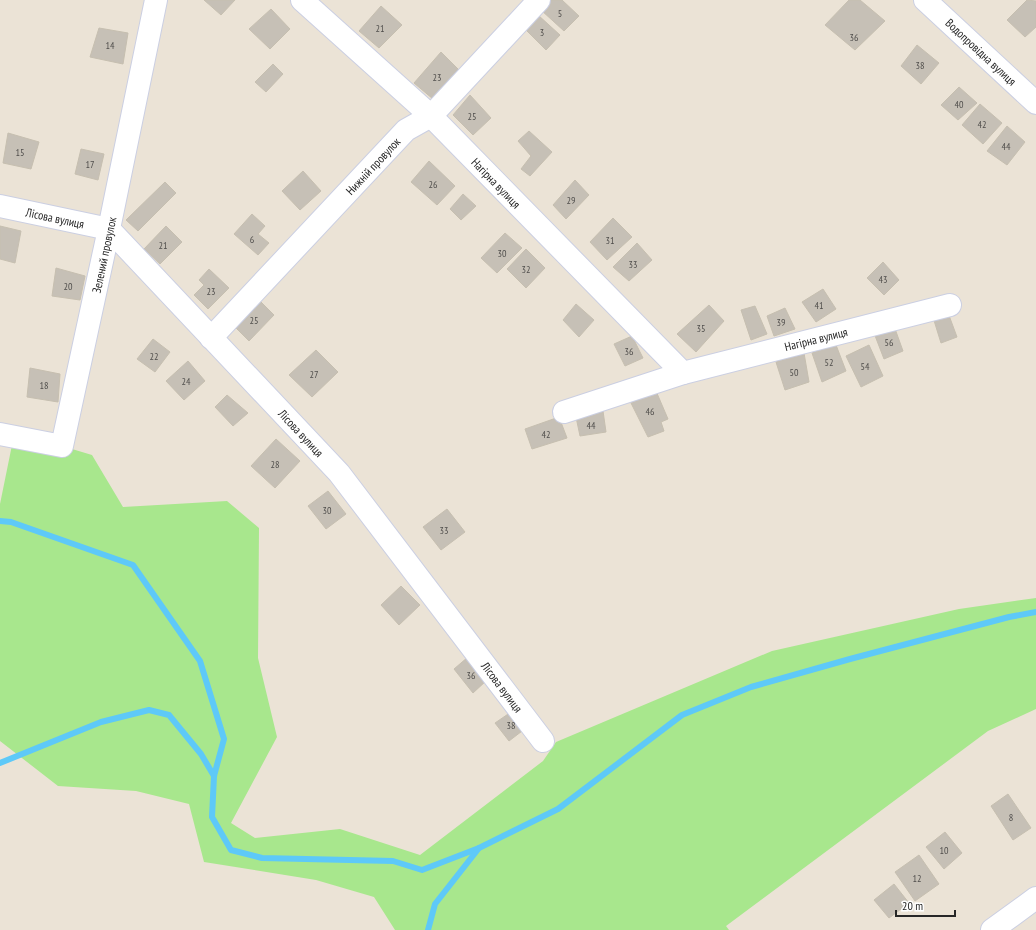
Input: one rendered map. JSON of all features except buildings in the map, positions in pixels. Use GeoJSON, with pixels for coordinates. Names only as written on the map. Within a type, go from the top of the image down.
{"type":"FeatureCollection","features":[{"type":"Feature","properties":{"kind":"street","name":"Зелений провулок"},"geometry":{"type":"LineString","coordinates":[[0,434],[62,446],[109,229],[156,0]]}},
{"type":"Feature","properties":{"kind":"street","name":"Нагірна вулиця"},"geometry":{"type":"LineString","coordinates":[[302,0],[431,116],[683,373]]}},
{"type":"Feature","properties":{"kind":"street","name":"Нижній провулок"},"geometry":{"type":"LineString","coordinates":[[211,338],[406,130],[431,116],[539,0]]}},
{"type":"Feature","properties":{"kind":"street","name":"Водопровідна вулиця"},"geometry":{"type":"LineString","coordinates":[[925,0],[1036,103]]}},
{"type":"Feature","properties":{"kind":"street","name":"Лісова вулиця"},"geometry":{"type":"LineString","coordinates":[[0,206],[109,229],[339,473],[543,741]]}},
{"type":"Feature","properties":{"kind":"street","name":"Нагірна вулиця"},"geometry":{"type":"LineString","coordinates":[[564,412],[683,373],[950,305]]}},
{"type":"Feature","properties":{"kind":"street"},"geometry":{"type":"LineString","coordinates":[[992,930],[1036,898]]}},
{"type":"Feature","properties":{"kind":"green space"},"geometry":{"type":"Polygon","coordinates":[[[12,445],[62,446],[92,455],[123,507],[227,501],[259,528],[258,658],[277,737],[231,823],[255,838],[340,829],[420,855],[543,761],[556,742],[772,651],[959,609],[1036,598],[1036,709],[988,731],[726,926],[729,930],[395,930],[374,897],[316,880],[204,862],[189,804],[136,791],[58,786],[0,741],[0,504],[12,445]]]}},
{"type":"Feature","properties":{"kind":"waterway"},"geometry":{"type":"LineString","coordinates":[[0,521],[11,522],[133,565],[200,661],[224,739],[214,776],[212,817],[231,850],[262,858],[393,861],[422,870],[479,848]]}},
{"type":"Feature","properties":{"kind":"waterway"},"geometry":{"type":"LineString","coordinates":[[428,930],[435,904],[479,848],[558,809],[682,715],[751,687],[1009,617],[1036,612]]}},
{"type":"Feature","properties":{"kind":"waterway"},"geometry":{"type":"LineString","coordinates":[[0,763],[101,722],[149,710],[169,715],[201,754],[214,776]]}}]}
